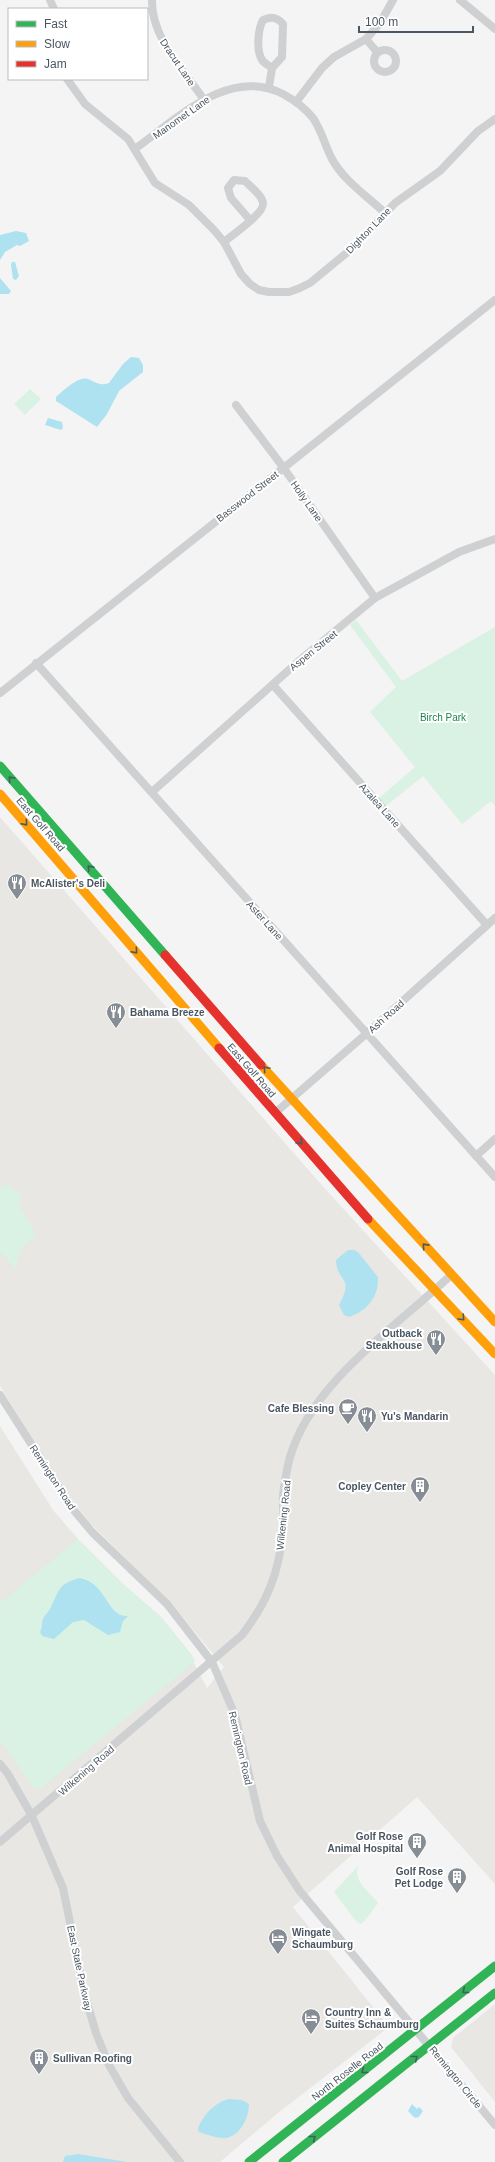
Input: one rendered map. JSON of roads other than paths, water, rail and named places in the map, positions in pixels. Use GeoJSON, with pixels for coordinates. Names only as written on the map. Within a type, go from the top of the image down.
{"type":"FeatureCollection","features":[{"type":"Feature","properties":{"kind":"main road","name":"East Golf Road"},"geometry":{"type":"LineString","coordinates":[[0,766],[291,1098],[495,1322]]}},
{"type":"Feature","properties":{"kind":"main road","name":"East Golf Road"},"geometry":{"type":"LineString","coordinates":[[0,794],[346,1195],[495,1354]]}},
{"type":"Feature","properties":{"kind":"main road","name":"North Roselle Road"},"geometry":{"type":"LineString","coordinates":[[249,2162],[495,1966]]}},
{"type":"Feature","properties":{"kind":"main road"},"geometry":{"type":"LineString","coordinates":[[283,2162],[495,1993]]}},
{"type":"Feature","properties":{"kind":"street","name":"Dracut Lane"},"geometry":{"type":"LineString","coordinates":[[152,0],[154,20],[160,35],[204,100]]}},
{"type":"Feature","properties":{"kind":"street"},"geometry":{"type":"LineString","coordinates":[[296,102],[326,64],[334,57],[366,39],[380,23],[393,0]]}},
{"type":"Feature","properties":{"kind":"street"},"geometry":{"type":"LineString","coordinates":[[460,0],[495,29]]}},
{"type":"Feature","properties":{"kind":"street"},"geometry":{"type":"LineString","coordinates":[[269,87],[272,68],[282,57],[283,24],[279,19],[270,17],[263,20],[259,28],[262,60],[272,68]]}},
{"type":"Feature","properties":{"kind":"street"},"geometry":{"type":"LineString","coordinates":[[366,39],[377,52]]}},
{"type":"Feature","properties":{"kind":"street","name":"Dighton Lane"},"geometry":{"type":"LineString","coordinates":[[68,80],[85,104],[118,129],[136,148],[155,183],[189,205],[224,242],[241,274],[250,284],[259,290],[280,293],[300,288],[310,283],[356,246],[385,213],[415,187],[440,171],[478,131],[495,119]]}},
{"type":"Feature","properties":{"kind":"street","name":"Manomet Lane"},"geometry":{"type":"LineString","coordinates":[[136,148],[216,93],[236,87],[269,87],[296,102],[317,124],[332,159],[342,174],[385,213]]}},
{"type":"Feature","properties":{"kind":"street"},"geometry":{"type":"LineString","coordinates":[[224,242],[262,210],[264,204],[262,199],[245,181],[234,180],[228,188],[229,194],[250,220]]}},
{"type":"Feature","properties":{"kind":"street","name":"Basswood Street"},"geometry":{"type":"LineString","coordinates":[[0,693],[495,300]]}},
{"type":"Feature","properties":{"kind":"street","name":"Holly Lane"},"geometry":{"type":"LineString","coordinates":[[236,405],[283,467],[375,598]]}},
{"type":"Feature","properties":{"kind":"street","name":"Aspen Street"},"geometry":{"type":"LineString","coordinates":[[152,792],[300,660],[375,598],[459,552],[495,539]]}},
{"type":"Feature","properties":{"kind":"street","name":"Aster Lane"},"geometry":{"type":"LineString","coordinates":[[36,663],[495,1178]]}},
{"type":"Feature","properties":{"kind":"street","name":"Azalea Lane"},"geometry":{"type":"LineString","coordinates":[[273,685],[487,925]]}},
{"type":"Feature","properties":{"kind":"street","name":"Ash Road"},"geometry":{"type":"LineString","coordinates":[[275,1112],[366,1034],[495,918]]}},
{"type":"Feature","properties":{"kind":"street"},"geometry":{"type":"LineString","coordinates":[[476,1156],[495,1139]]}},
{"type":"Feature","properties":{"kind":"street","name":"Wilkening Road"},"geometry":{"type":"LineString","coordinates":[[0,1842],[212,1662],[242,1635],[258,1615],[269,1593],[284,1529],[283,1496],[290,1458],[304,1426],[327,1392],[355,1361],[451,1275]]}},
{"type":"Feature","properties":{"kind":"street","name":"Remington Road"},"geometry":{"type":"LineString","coordinates":[[0,1395],[72,1508],[92,1532],[167,1604],[212,1662],[235,1715],[254,1804],[260,1821],[277,1856],[299,1890],[417,2029]]}},
{"type":"Feature","properties":{"kind":"street","name":"East State Parkway"},"geometry":{"type":"LineString","coordinates":[[0,1764],[8,1774],[32,1816],[63,1888],[85,1996],[96,2033],[109,2065],[128,2098],[180,2162]]}},
{"type":"Feature","properties":{"kind":"street","name":"Remington Circle"},"geometry":{"type":"LineString","coordinates":[[417,2029],[495,2125]]}},
{"type":"Feature","properties":{"kind":"water"},"geometry":{"type":"Polygon","coordinates":[[[16,231],[26,233],[29,241],[20,246],[17,245],[5,252],[0,260],[0,235],[16,231]]]}},
{"type":"Feature","properties":{"kind":"water"},"geometry":{"type":"Polygon","coordinates":[[[12,262],[15,262],[19,276],[16,280],[13,279],[12,262]]]}},
{"type":"Feature","properties":{"kind":"water"},"geometry":{"type":"Polygon","coordinates":[[[0,278],[11,291],[9,294],[0,294],[0,278]]]}},
{"type":"Feature","properties":{"kind":"water"},"geometry":{"type":"Polygon","coordinates":[[[131,357],[139,358],[143,365],[143,372],[119,391],[107,414],[97,427],[56,401],[56,397],[75,382],[80,380],[88,379],[101,384],[109,383],[123,364],[131,357]]]}},
{"type":"Feature","properties":{"kind":"water"},"geometry":{"type":"Polygon","coordinates":[[[48,418],[62,422],[63,428],[61,430],[45,425],[48,418]]]}},
{"type":"Feature","properties":{"kind":"water"},"geometry":{"type":"Polygon","coordinates":[[[348,1250],[358,1252],[378,1277],[378,1284],[371,1302],[361,1311],[349,1317],[344,1315],[339,1305],[344,1295],[345,1284],[337,1268],[336,1260],[348,1250]]]}},
{"type":"Feature","properties":{"kind":"water"},"geometry":{"type":"Polygon","coordinates":[[[80,1578],[89,1581],[96,1587],[115,1611],[121,1615],[128,1616],[123,1621],[120,1632],[108,1635],[84,1620],[73,1622],[54,1639],[42,1636],[40,1632],[43,1619],[58,1591],[67,1583],[80,1578]]]}},
{"type":"Feature","properties":{"kind":"water"},"geometry":{"type":"Polygon","coordinates":[[[229,2099],[242,2100],[249,2104],[247,2116],[238,2132],[233,2136],[221,2138],[199,2132],[198,2129],[200,2124],[210,2110],[219,2103],[229,2099]]]}},
{"type":"Feature","properties":{"kind":"water"},"geometry":{"type":"Polygon","coordinates":[[[412,2104],[417,2109],[419,2107],[423,2111],[418,2118],[415,2118],[408,2111],[412,2104]]]}},
{"type":"Feature","properties":{"kind":"water"},"geometry":{"type":"Polygon","coordinates":[[[78,2154],[127,2162],[63,2162],[65,2156],[78,2154]]]}},
{"type":"Feature","properties":{"kind":"place","name":"McAlister's Deli"},"geometry":{"type":"Point","coordinates":[17,900]}},
{"type":"Feature","properties":{"kind":"place","name":"Bahama Breeze"},"geometry":{"type":"Point","coordinates":[116,1029]}},
{"type":"Feature","properties":{"kind":"place","name":"Outback Steakhouse"},"geometry":{"type":"Point","coordinates":[436,1356]}},
{"type":"Feature","properties":{"kind":"place","name":"Cafe Blessing"},"geometry":{"type":"Point","coordinates":[348,1425]}},
{"type":"Feature","properties":{"kind":"place","name":"Yu's Mandarin"},"geometry":{"type":"Point","coordinates":[367,1433]}},
{"type":"Feature","properties":{"kind":"place","name":"Copley Center"},"geometry":{"type":"Point","coordinates":[420,1503]}},
{"type":"Feature","properties":{"kind":"place","name":"Golf Rose Animal Hospital"},"geometry":{"type":"Point","coordinates":[417,1859]}},
{"type":"Feature","properties":{"kind":"place","name":"Golf Rose Pet Lodge"},"geometry":{"type":"Point","coordinates":[457,1894]}},
{"type":"Feature","properties":{"kind":"place","name":"Wingate Schaumburg"},"geometry":{"type":"Point","coordinates":[278,1955]}},
{"type":"Feature","properties":{"kind":"place","name":"Country Inn & Suites Schaumburg"},"geometry":{"type":"Point","coordinates":[311,2035]}},
{"type":"Feature","properties":{"kind":"place","name":"Sullivan Roofing"},"geometry":{"type":"Point","coordinates":[39,2075]}},
{"type":"Feature","properties":{"kind":"park label","name":"Birch Park"},"geometry":{"type":"Point","coordinates":[443,717]}}]}
